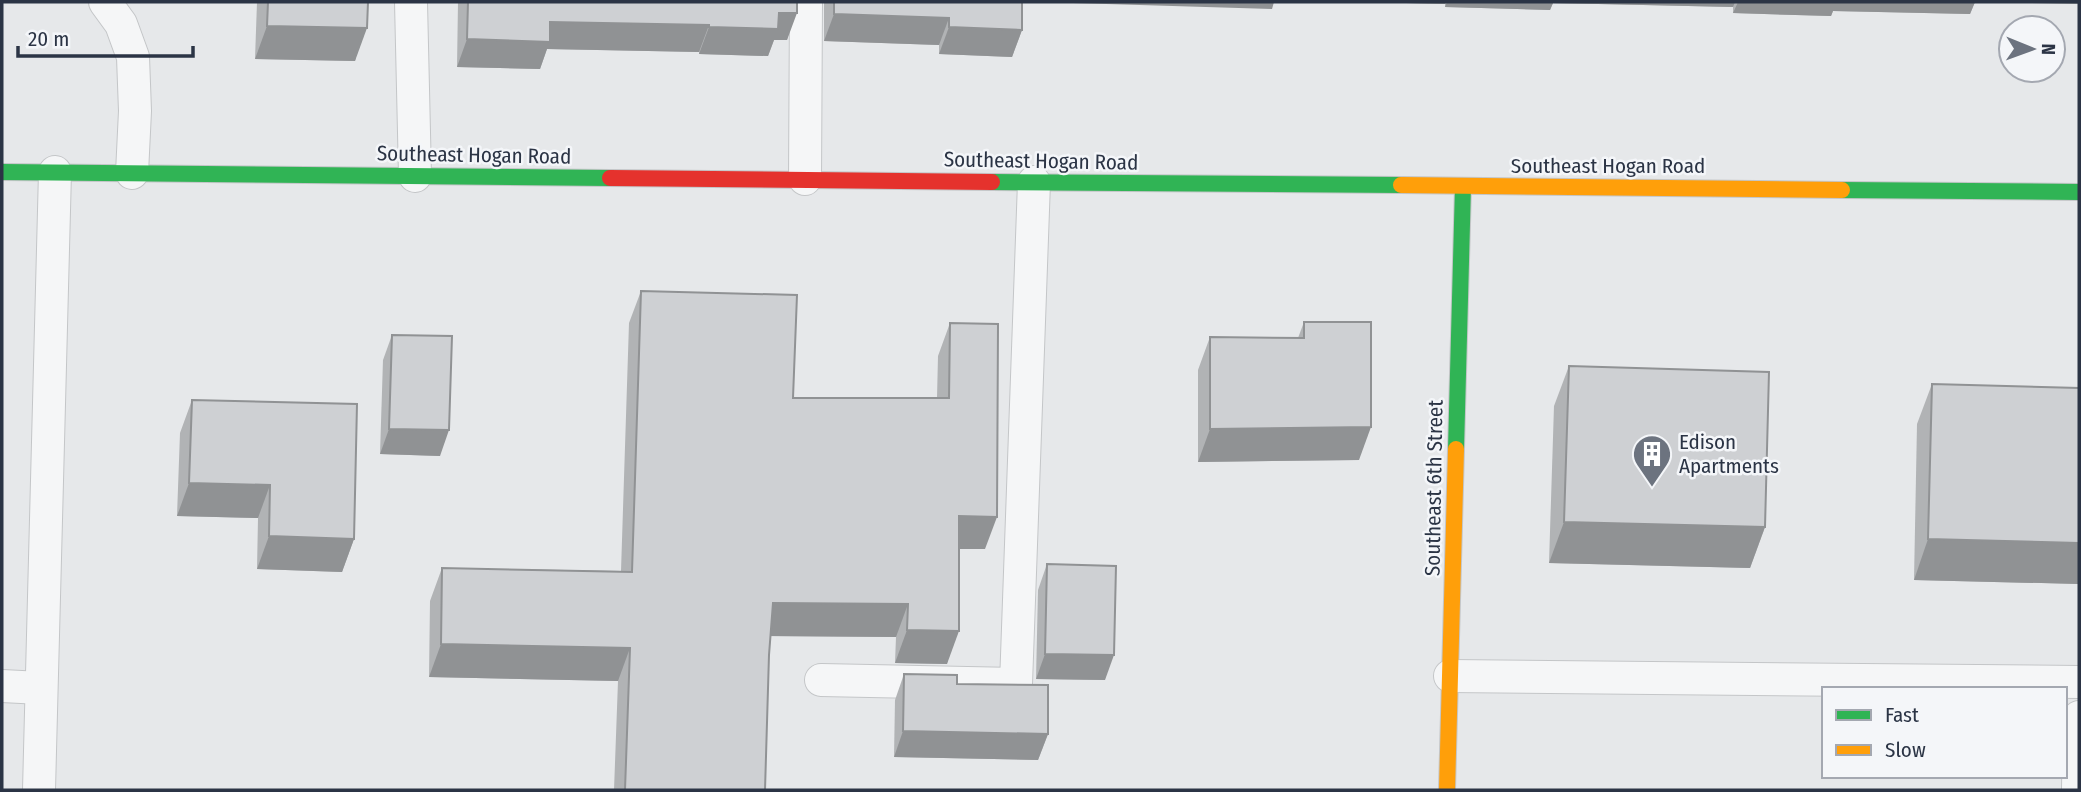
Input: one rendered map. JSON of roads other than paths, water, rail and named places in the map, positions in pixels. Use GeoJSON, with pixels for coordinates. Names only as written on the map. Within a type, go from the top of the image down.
{"type":"FeatureCollection","features":[{"type":"Feature","properties":{"kind":"main road","name":"Southeast Hogan Road"},"geometry":{"type":"LineString","coordinates":[[2,172],[2079,192]]}},
{"type":"Feature","properties":{"kind":"main road","name":"Southeast 6th Street"},"geometry":{"type":"LineString","coordinates":[[1447,790],[1463,186]]}},
{"type":"Feature","properties":{"kind":"lane"},"geometry":{"type":"LineString","coordinates":[[105,2],[121,24],[133,57],[135,111],[132,173]]}},
{"type":"Feature","properties":{"kind":"lane"},"geometry":{"type":"LineString","coordinates":[[411,2],[415,176]]}},
{"type":"Feature","properties":{"kind":"lane"},"geometry":{"type":"LineString","coordinates":[[805,179],[806,2]]}},
{"type":"Feature","properties":{"kind":"lane"},"geometry":{"type":"LineString","coordinates":[[39,790],[55,172]]}},
{"type":"Feature","properties":{"kind":"lane"},"geometry":{"type":"LineString","coordinates":[[821,680],[1016,684],[1034,182]]}},
{"type":"Feature","properties":{"kind":"lane"},"geometry":{"type":"LineString","coordinates":[[1450,676],[2079,682]]}},
{"type":"Feature","properties":{"kind":"lane"},"geometry":{"type":"LineString","coordinates":[[2,686],[41,688]]}},
{"type":"Feature","properties":{"kind":"lane"},"geometry":{"type":"LineString","coordinates":[[2078,790],[2079,718]]}},
{"type":"Feature","properties":{"kind":"place","name":"Edison Apartments"},"geometry":{"type":"Point","coordinates":[1652,488]}}]}
